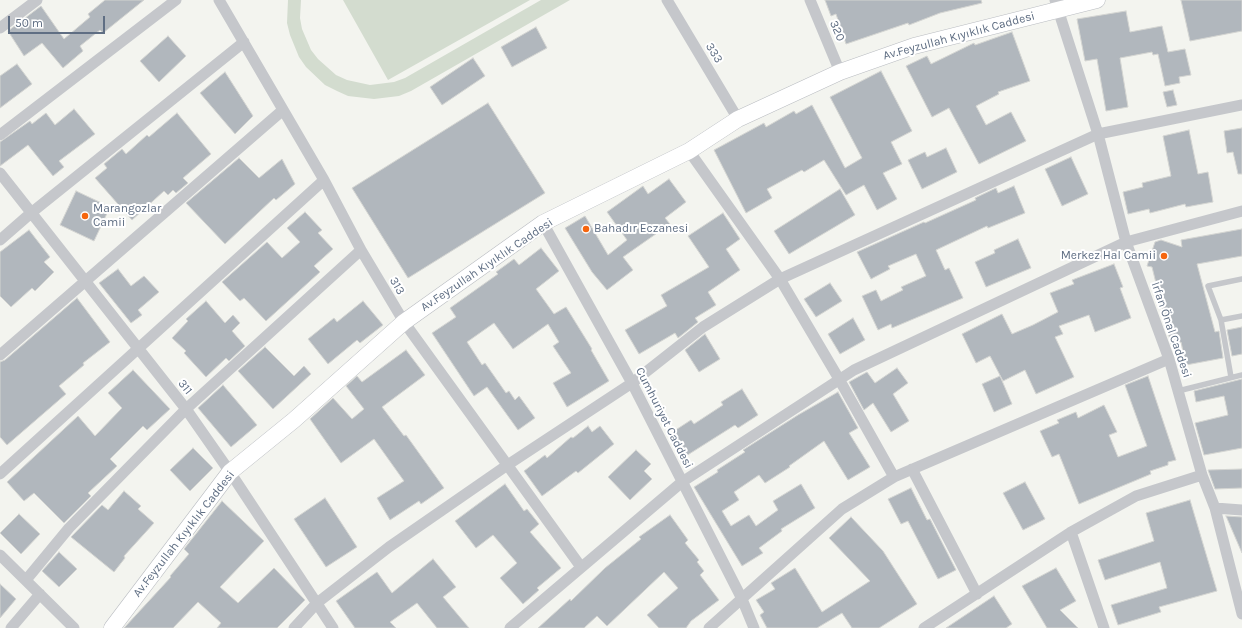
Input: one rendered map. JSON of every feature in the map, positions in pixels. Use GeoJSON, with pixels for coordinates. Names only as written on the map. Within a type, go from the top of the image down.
{"type":"FeatureCollection","features":[{"type":"Feature","properties":{"kind":"street"},"geometry":{"type":"LineString","coordinates":[[0,28],[37,0]]}},
{"type":"Feature","properties":{"kind":"street"},"geometry":{"type":"LineString","coordinates":[[0,135],[176,0]]}},
{"type":"Feature","properties":{"kind":"street","name":"313"},"geometry":{"type":"LineString","coordinates":[[219,0],[324,180],[361,250],[404,322],[506,466],[581,567]]}},
{"type":"Feature","properties":{"kind":"street","name":"333"},"geometry":{"type":"LineString","coordinates":[[667,0],[738,119]]}},
{"type":"Feature","properties":{"kind":"street","name":"320"},"geometry":{"type":"LineString","coordinates":[[810,0],[840,72]]}},
{"type":"Feature","properties":{"kind":"street","name":"Av.Feyzullah Kıyıklık Caddesi"},"geometry":{"type":"LineString","coordinates":[[112,628],[230,472],[294,420],[404,322],[544,223],[689,151],[738,119],[840,72],[914,46],[1057,5],[1097,0]]}},
{"type":"Feature","properties":{"kind":"street","name":"İrfan Önal Caddesi"},"geometry":{"type":"LineString","coordinates":[[1057,5],[1098,134],[1126,242],[1168,359],[1202,475],[1215,508],[1242,613]]}},
{"type":"Feature","properties":{"kind":"street"},"geometry":{"type":"LineString","coordinates":[[0,240],[31,213],[244,42]]}},
{"type":"Feature","properties":{"kind":"street"},"geometry":{"type":"LineString","coordinates":[[294,628],[317,603],[389,546],[506,466],[632,383],[703,327],[780,279],[1098,134],[1242,105]]}},
{"type":"Feature","properties":{"kind":"street"},"geometry":{"type":"LineString","coordinates":[[0,355],[283,110]]}},
{"type":"Feature","properties":{"kind":"street"},"geometry":{"type":"LineString","coordinates":[[689,151],[780,279],[839,379],[894,477]]}},
{"type":"Feature","properties":{"kind":"street","name":"311"},"geometry":{"type":"LineString","coordinates":[[0,173],[186,409],[230,472],[333,628]]}},
{"type":"Feature","properties":{"kind":"street"},"geometry":{"type":"LineString","coordinates":[[0,474],[324,180]]}},
{"type":"Feature","properties":{"kind":"street"},"geometry":{"type":"LineString","coordinates":[[510,628],[682,482],[854,370],[1126,242],[1229,213],[1242,211]]}},
{"type":"Feature","properties":{"kind":"street","name":"Cumhuriyet Caddesi"},"geometry":{"type":"LineString","coordinates":[[544,223],[632,383],[742,599],[754,628]]}},
{"type":"Feature","properties":{"kind":"street"},"geometry":{"type":"LineString","coordinates":[[26,580],[69,528],[186,409],[361,250]]}},
{"type":"Feature","properties":{"kind":"street"},"geometry":{"type":"LineString","coordinates":[[709,628],[842,509],[894,477],[1168,359]]}},
{"type":"Feature","properties":{"kind":"street"},"geometry":{"type":"LineString","coordinates":[[912,469],[977,594]]}},
{"type":"Feature","properties":{"kind":"street"},"geometry":{"type":"LineString","coordinates":[[924,628],[1071,532],[1136,496],[1202,475]]}},
{"type":"Feature","properties":{"kind":"street"},"geometry":{"type":"LineString","coordinates":[[1215,508],[1242,510]]}},
{"type":"Feature","properties":{"kind":"street"},"geometry":{"type":"LineString","coordinates":[[1071,532],[1104,628]]}},
{"type":"Feature","properties":{"kind":"street"},"geometry":{"type":"LineString","coordinates":[[0,554],[74,628]]}},
{"type":"Feature","properties":{"kind":"street"},"geometry":{"type":"LineString","coordinates":[[11,628],[40,594]]}},
{"type":"Feature","properties":{"kind":"lane"},"geometry":{"type":"LineString","coordinates":[[1231,377],[1221,320],[1208,286],[1242,279]]}},
{"type":"Feature","properties":{"kind":"lane"},"geometry":{"type":"LineString","coordinates":[[1221,320],[1242,316]]}},
{"type":"Feature","properties":{"kind":"lane"},"geometry":{"type":"LineString","coordinates":[[1178,392],[1242,375]]}},
{"type":"Feature","properties":{"kind":"shaded area"},"geometry":{"type":"Polygon","coordinates":[[[288,0],[301,0],[300,18],[302,29],[311,50],[318,59],[336,75],[347,80],[370,85],[394,82],[405,78],[541,0],[570,0],[411,91],[399,96],[374,99],[348,96],[337,91],[325,85],[306,67],[299,57],[290,35],[287,23],[288,0]]]}},
{"type":"Feature","properties":{"kind":"shaded area"},"geometry":{"type":"Polygon","coordinates":[[[343,0],[530,0],[388,80],[343,0]]]}},
{"type":"Feature","properties":{"kind":"building"},"geometry":{"type":"Polygon","coordinates":[[[105,0],[144,0],[103,33],[100,30],[80,46],[83,51],[63,68],[42,43],[24,56],[8,31],[41,6],[64,39],[90,17],[88,14],[105,0]]]}},
{"type":"Feature","properties":{"kind":"building"},"geometry":{"type":"Polygon","coordinates":[[[825,0],[981,0],[982,3],[940,13],[909,25],[908,23],[846,44],[836,14],[831,16],[825,0]]]}},
{"type":"Feature","properties":{"kind":"building"},"geometry":{"type":"Polygon","coordinates":[[[1181,0],[1242,0],[1242,31],[1190,41],[1181,0]]]}},
{"type":"Feature","properties":{"kind":"building"},"geometry":{"type":"Polygon","coordinates":[[[1126,11],[1130,32],[1162,26],[1168,52],[1185,49],[1191,75],[1179,77],[1180,83],[1165,86],[1158,54],[1153,55],[1152,52],[1120,58],[1128,107],[1106,111],[1097,59],[1085,61],[1077,19],[1126,11]]]}},
{"type":"Feature","properties":{"kind":"building"},"geometry":{"type":"Polygon","coordinates":[[[536,27],[547,48],[512,67],[501,47],[536,27]]]}},
{"type":"Feature","properties":{"kind":"building"},"geometry":{"type":"Polygon","coordinates":[[[1012,32],[1030,81],[998,92],[999,94],[976,106],[986,125],[1011,112],[1026,141],[979,164],[949,108],[932,117],[906,66],[927,56],[931,64],[974,43],[975,45],[1012,32]]]}},
{"type":"Feature","properties":{"kind":"building"},"geometry":{"type":"Polygon","coordinates":[[[168,36],[186,56],[159,82],[140,61],[168,36]]]}},
{"type":"Feature","properties":{"kind":"building"},"geometry":{"type":"Polygon","coordinates":[[[473,58],[485,76],[442,105],[430,87],[473,58]]]}},
{"type":"Feature","properties":{"kind":"building"},"geometry":{"type":"Polygon","coordinates":[[[17,64],[32,84],[0,108],[0,76],[17,64]]]}},
{"type":"Feature","properties":{"kind":"building"},"geometry":{"type":"Polygon","coordinates":[[[881,71],[912,131],[891,142],[902,164],[883,173],[897,199],[877,210],[864,185],[846,195],[824,160],[804,172],[802,170],[767,189],[772,198],[746,213],[714,150],[764,123],[766,127],[794,111],[796,114],[812,105],[845,168],[862,158],[830,97],[881,71]]]}},
{"type":"Feature","properties":{"kind":"building"},"geometry":{"type":"Polygon","coordinates":[[[225,72],[253,116],[235,134],[200,93],[225,72]]]}},
{"type":"Feature","properties":{"kind":"building"},"geometry":{"type":"Polygon","coordinates":[[[1173,90],[1177,105],[1167,107],[1163,92],[1173,90]]]}},
{"type":"Feature","properties":{"kind":"building"},"geometry":{"type":"Polygon","coordinates":[[[488,103],[545,193],[408,278],[352,188],[488,103]]]}},
{"type":"Feature","properties":{"kind":"building"},"geometry":{"type":"Polygon","coordinates":[[[74,109],[95,134],[59,161],[64,167],[53,176],[28,145],[0,166],[0,142],[30,121],[32,124],[46,113],[55,125],[74,109]]]}},
{"type":"Feature","properties":{"kind":"building"},"geometry":{"type":"Polygon","coordinates":[[[177,113],[211,154],[183,178],[188,183],[176,193],[173,190],[168,195],[164,191],[132,220],[95,178],[107,168],[104,164],[122,149],[126,154],[147,135],[149,137],[177,113]]]}},
{"type":"Feature","properties":{"kind":"building"},"geometry":{"type":"Polygon","coordinates":[[[1242,128],[1242,174],[1238,174],[1233,152],[1227,153],[1224,131],[1242,128]]]}},
{"type":"Feature","properties":{"kind":"building"},"geometry":{"type":"Polygon","coordinates":[[[1189,130],[1198,174],[1208,172],[1213,202],[1186,207],[1185,204],[1150,213],[1149,209],[1128,214],[1123,192],[1143,187],[1142,183],[1171,176],[1163,136],[1189,130]]]}},
{"type":"Feature","properties":{"kind":"building"},"geometry":{"type":"Polygon","coordinates":[[[946,148],[957,172],[922,189],[908,160],[925,152],[927,157],[946,148]]]}},
{"type":"Feature","properties":{"kind":"building"},"geometry":{"type":"Polygon","coordinates":[[[1071,157],[1088,194],[1062,206],[1045,169],[1071,157]]]}},
{"type":"Feature","properties":{"kind":"building"},"geometry":{"type":"Polygon","coordinates":[[[239,158],[259,178],[282,159],[295,184],[276,200],[274,198],[225,244],[186,203],[239,158]]]}},
{"type":"Feature","properties":{"kind":"building"},"geometry":{"type":"Polygon","coordinates":[[[669,179],[686,202],[665,218],[670,224],[623,257],[633,270],[607,290],[592,272],[565,228],[585,216],[608,255],[627,240],[607,212],[643,186],[648,194],[669,179]]]}},
{"type":"Feature","properties":{"kind":"building"},"geometry":{"type":"Polygon","coordinates":[[[1014,186],[1025,213],[988,228],[987,226],[936,250],[945,270],[949,268],[963,298],[892,328],[891,324],[878,330],[862,296],[876,290],[881,301],[903,290],[901,287],[926,276],[916,254],[888,266],[890,269],[871,279],[857,252],[976,200],[975,198],[996,188],[998,193],[1014,186]]]}},
{"type":"Feature","properties":{"kind":"building"},"geometry":{"type":"Polygon","coordinates":[[[840,189],[855,215],[789,254],[774,231],[840,189]]]}},
{"type":"Feature","properties":{"kind":"building","name":"Marangozlar Camii"},"geometry":{"type":"Polygon","coordinates":[[[76,191],[110,207],[94,241],[60,225],[76,191]]]}},
{"type":"Feature","properties":{"kind":"building"},"geometry":{"type":"Polygon","coordinates":[[[305,212],[322,230],[318,233],[333,249],[314,266],[320,272],[266,321],[244,298],[240,301],[222,282],[267,242],[282,258],[300,242],[287,228],[305,212]]]}},
{"type":"Feature","properties":{"kind":"building"},"geometry":{"type":"Polygon","coordinates":[[[723,213],[740,239],[726,249],[740,270],[708,292],[716,305],[695,318],[698,322],[678,338],[675,333],[639,354],[625,330],[667,306],[661,295],[709,267],[688,236],[723,213]]]}},
{"type":"Feature","properties":{"kind":"building"},"geometry":{"type":"Polygon","coordinates":[[[1242,229],[1242,256],[1197,264],[1215,332],[1219,331],[1223,358],[1186,365],[1181,342],[1171,344],[1152,267],[1147,266],[1155,242],[1161,240],[1182,247],[1181,240],[1242,229]]]}},
{"type":"Feature","properties":{"kind":"building"},"geometry":{"type":"Polygon","coordinates":[[[29,230],[50,257],[44,262],[54,272],[35,291],[32,288],[11,307],[0,296],[0,252],[29,230]]]}},
{"type":"Feature","properties":{"kind":"building"},"geometry":{"type":"Polygon","coordinates":[[[1018,239],[1031,268],[986,287],[975,262],[995,253],[994,250],[1018,239]]]}},
{"type":"Feature","properties":{"kind":"building"},"geometry":{"type":"Polygon","coordinates":[[[541,248],[559,271],[536,289],[554,314],[566,307],[592,349],[591,350],[609,381],[567,407],[553,383],[571,373],[553,346],[559,342],[548,324],[513,349],[494,323],[467,342],[482,365],[485,363],[506,393],[509,391],[515,400],[519,396],[535,418],[518,430],[487,387],[474,396],[432,333],[456,317],[450,308],[498,274],[496,272],[514,259],[519,265],[541,248]]]}},
{"type":"Feature","properties":{"kind":"building"},"geometry":{"type":"Polygon","coordinates":[[[1114,264],[1123,287],[1120,288],[1131,318],[1095,332],[1089,315],[1059,326],[1063,334],[1055,337],[1074,377],[1036,394],[1025,370],[1003,381],[990,356],[976,363],[962,334],[1002,314],[1012,334],[1033,325],[1058,312],[1050,293],[1074,284],[1072,280],[1114,264]]]}},
{"type":"Feature","properties":{"kind":"building"},"geometry":{"type":"Polygon","coordinates":[[[118,269],[131,286],[144,276],[159,292],[138,310],[142,315],[131,323],[99,283],[118,269]]]}},
{"type":"Feature","properties":{"kind":"building"},"geometry":{"type":"Polygon","coordinates":[[[830,283],[842,301],[816,317],[804,299],[830,283]]]}},
{"type":"Feature","properties":{"kind":"building"},"geometry":{"type":"Polygon","coordinates":[[[77,298],[110,342],[83,363],[84,365],[59,386],[66,394],[7,445],[0,437],[0,362],[5,360],[77,298]]]}},
{"type":"Feature","properties":{"kind":"building"},"geometry":{"type":"Polygon","coordinates":[[[206,301],[225,323],[233,315],[240,323],[232,331],[245,346],[229,361],[226,358],[206,377],[184,353],[186,351],[172,338],[188,321],[186,319],[206,301]]]}},
{"type":"Feature","properties":{"kind":"building"},"geometry":{"type":"Polygon","coordinates":[[[363,301],[383,325],[360,343],[357,340],[328,364],[308,339],[334,318],[337,322],[363,301]]]}},
{"type":"Feature","properties":{"kind":"building"},"geometry":{"type":"Polygon","coordinates":[[[853,318],[865,340],[840,354],[828,334],[853,318]]]}},
{"type":"Feature","properties":{"kind":"building"},"geometry":{"type":"Polygon","coordinates":[[[1242,327],[1242,354],[1232,356],[1227,330],[1242,327]]]}},
{"type":"Feature","properties":{"kind":"building"},"geometry":{"type":"Polygon","coordinates":[[[705,334],[720,359],[699,372],[685,350],[705,334]]]}},
{"type":"Feature","properties":{"kind":"building"},"geometry":{"type":"Polygon","coordinates":[[[265,347],[294,376],[304,366],[311,374],[273,409],[238,371],[265,347]]]}},
{"type":"Feature","properties":{"kind":"building"},"geometry":{"type":"Polygon","coordinates":[[[406,350],[425,375],[382,407],[404,436],[406,435],[444,488],[421,504],[419,501],[390,520],[377,498],[404,481],[374,439],[341,463],[310,419],[333,398],[352,419],[364,409],[346,386],[357,376],[362,382],[406,350]]]}},
{"type":"Feature","properties":{"kind":"building"},"geometry":{"type":"Polygon","coordinates":[[[897,368],[908,383],[893,394],[909,421],[891,432],[873,403],[864,410],[849,382],[867,372],[875,383],[897,368]]]}},
{"type":"Feature","properties":{"kind":"building"},"geometry":{"type":"Polygon","coordinates":[[[133,370],[170,409],[147,430],[143,426],[110,459],[117,466],[88,493],[91,496],[64,523],[34,493],[24,501],[7,482],[78,416],[95,436],[122,408],[108,393],[133,370]]]}},
{"type":"Feature","properties":{"kind":"building"},"geometry":{"type":"Polygon","coordinates":[[[1000,376],[1012,404],[994,412],[982,384],[1000,376]]]}},
{"type":"Feature","properties":{"kind":"building"},"geometry":{"type":"Polygon","coordinates":[[[1148,376],[1176,460],[1168,462],[1168,465],[1150,471],[1151,474],[1079,504],[1059,454],[1052,457],[1040,431],[1059,423],[1057,420],[1076,412],[1078,418],[1104,405],[1117,432],[1109,435],[1118,457],[1147,446],[1125,385],[1148,376]]]}},
{"type":"Feature","properties":{"kind":"building"},"geometry":{"type":"Polygon","coordinates":[[[1242,379],[1242,448],[1204,455],[1195,423],[1228,415],[1224,396],[1196,402],[1194,391],[1242,379]]]}},
{"type":"Feature","properties":{"kind":"building"},"geometry":{"type":"Polygon","coordinates":[[[223,385],[257,425],[231,447],[198,408],[223,385]]]}},
{"type":"Feature","properties":{"kind":"building"},"geometry":{"type":"Polygon","coordinates":[[[742,389],[758,415],[738,428],[735,425],[686,456],[671,433],[691,420],[694,424],[723,405],[721,402],[742,389]]]}},
{"type":"Feature","properties":{"kind":"building"},"geometry":{"type":"Polygon","coordinates":[[[838,392],[858,428],[849,433],[870,467],[848,480],[824,441],[789,466],[790,467],[765,483],[759,475],[734,492],[739,500],[722,511],[731,526],[749,515],[756,526],[778,510],[773,501],[801,484],[815,508],[781,529],[782,531],[759,548],[763,553],[742,566],[694,487],[718,472],[717,470],[745,452],[743,450],[798,415],[838,392]]]}},
{"type":"Feature","properties":{"kind":"building"},"geometry":{"type":"Polygon","coordinates":[[[588,426],[592,432],[600,426],[614,444],[578,473],[576,471],[542,496],[524,471],[545,455],[547,458],[571,437],[573,438],[588,426]]]}},
{"type":"Feature","properties":{"kind":"building"},"geometry":{"type":"Polygon","coordinates":[[[193,448],[213,468],[190,491],[170,470],[193,448]]]}},
{"type":"Feature","properties":{"kind":"building"},"geometry":{"type":"Polygon","coordinates":[[[636,450],[651,464],[644,471],[652,479],[630,500],[608,477],[636,450]]]}},
{"type":"Feature","properties":{"kind":"building"},"geometry":{"type":"Polygon","coordinates":[[[1242,469],[1242,488],[1215,489],[1208,470],[1242,469]]]}},
{"type":"Feature","properties":{"kind":"building"},"geometry":{"type":"Polygon","coordinates":[[[1025,482],[1045,519],[1023,530],[1003,493],[1025,482]]]}},
{"type":"Feature","properties":{"kind":"building"},"geometry":{"type":"Polygon","coordinates":[[[505,484],[524,511],[527,509],[539,524],[530,532],[561,568],[537,588],[539,590],[523,604],[500,578],[517,563],[493,535],[476,548],[455,521],[505,484]]]}},
{"type":"Feature","properties":{"kind":"building"},"geometry":{"type":"Polygon","coordinates":[[[911,488],[927,520],[930,519],[956,570],[938,579],[908,521],[901,524],[888,499],[911,488]]]}},
{"type":"Feature","properties":{"kind":"building"},"geometry":{"type":"Polygon","coordinates":[[[124,491],[141,506],[138,509],[154,523],[124,556],[125,558],[114,572],[71,537],[102,505],[108,510],[124,491]]]}},
{"type":"Feature","properties":{"kind":"building"},"geometry":{"type":"Polygon","coordinates":[[[325,498],[357,547],[326,567],[294,519],[325,498]]]}},
{"type":"Feature","properties":{"kind":"building"},"geometry":{"type":"Polygon","coordinates":[[[1190,500],[1217,591],[1159,607],[1161,612],[1118,625],[1111,605],[1167,588],[1160,562],[1105,580],[1098,560],[1154,541],[1146,513],[1190,500]]]}},
{"type":"Feature","properties":{"kind":"building"},"geometry":{"type":"Polygon","coordinates":[[[222,501],[264,541],[220,587],[238,603],[274,568],[305,600],[277,628],[217,628],[221,623],[198,602],[173,628],[124,628],[171,577],[170,576],[189,554],[184,549],[222,501]]]}},
{"type":"Feature","properties":{"kind":"building"},"geometry":{"type":"Polygon","coordinates":[[[19,514],[40,534],[21,554],[0,533],[19,514]]]}},
{"type":"Feature","properties":{"kind":"building"},"geometry":{"type":"Polygon","coordinates":[[[670,515],[688,540],[685,543],[699,560],[697,562],[704,571],[700,575],[719,600],[691,621],[686,628],[659,628],[647,615],[678,588],[664,572],[607,626],[597,616],[584,628],[538,628],[570,599],[571,601],[605,568],[641,539],[639,537],[670,515]]]}},
{"type":"Feature","properties":{"kind":"building"},"geometry":{"type":"Polygon","coordinates":[[[1226,516],[1242,517],[1242,553],[1226,516]]]}},
{"type":"Feature","properties":{"kind":"building"},"geometry":{"type":"Polygon","coordinates":[[[851,517],[883,551],[917,604],[879,628],[852,628],[842,613],[817,628],[767,628],[760,615],[764,612],[756,600],[775,589],[771,583],[795,568],[822,612],[870,581],[829,538],[851,517]]]}},
{"type":"Feature","properties":{"kind":"building"},"geometry":{"type":"Polygon","coordinates":[[[59,552],[77,569],[59,587],[42,571],[59,552]]]}},
{"type":"Feature","properties":{"kind":"building"},"geometry":{"type":"Polygon","coordinates":[[[433,559],[456,587],[443,597],[469,628],[437,628],[417,603],[390,622],[396,628],[355,628],[336,601],[377,572],[392,593],[433,559]]]}},
{"type":"Feature","properties":{"kind":"building"},"geometry":{"type":"Polygon","coordinates":[[[1056,568],[1076,601],[1060,610],[1078,628],[1047,628],[1022,586],[1056,568]]]}},
{"type":"Feature","properties":{"kind":"building"},"geometry":{"type":"Polygon","coordinates":[[[0,584],[16,599],[0,618],[0,584]]]}},
{"type":"Feature","properties":{"kind":"building"},"geometry":{"type":"Polygon","coordinates":[[[994,596],[1012,624],[1006,628],[946,628],[994,596]]]}},
{"type":"Feature","properties":{"kind":"place","name":"Marangozlar Camii"},"geometry":{"type":"Point","coordinates":[85,216]}},
{"type":"Feature","properties":{"kind":"place","name":"Bahadır Eczanesi"},"geometry":{"type":"Point","coordinates":[586,229]}},
{"type":"Feature","properties":{"kind":"place","name":"Merkez Hal Camii"},"geometry":{"type":"Point","coordinates":[1164,256]}}]}
